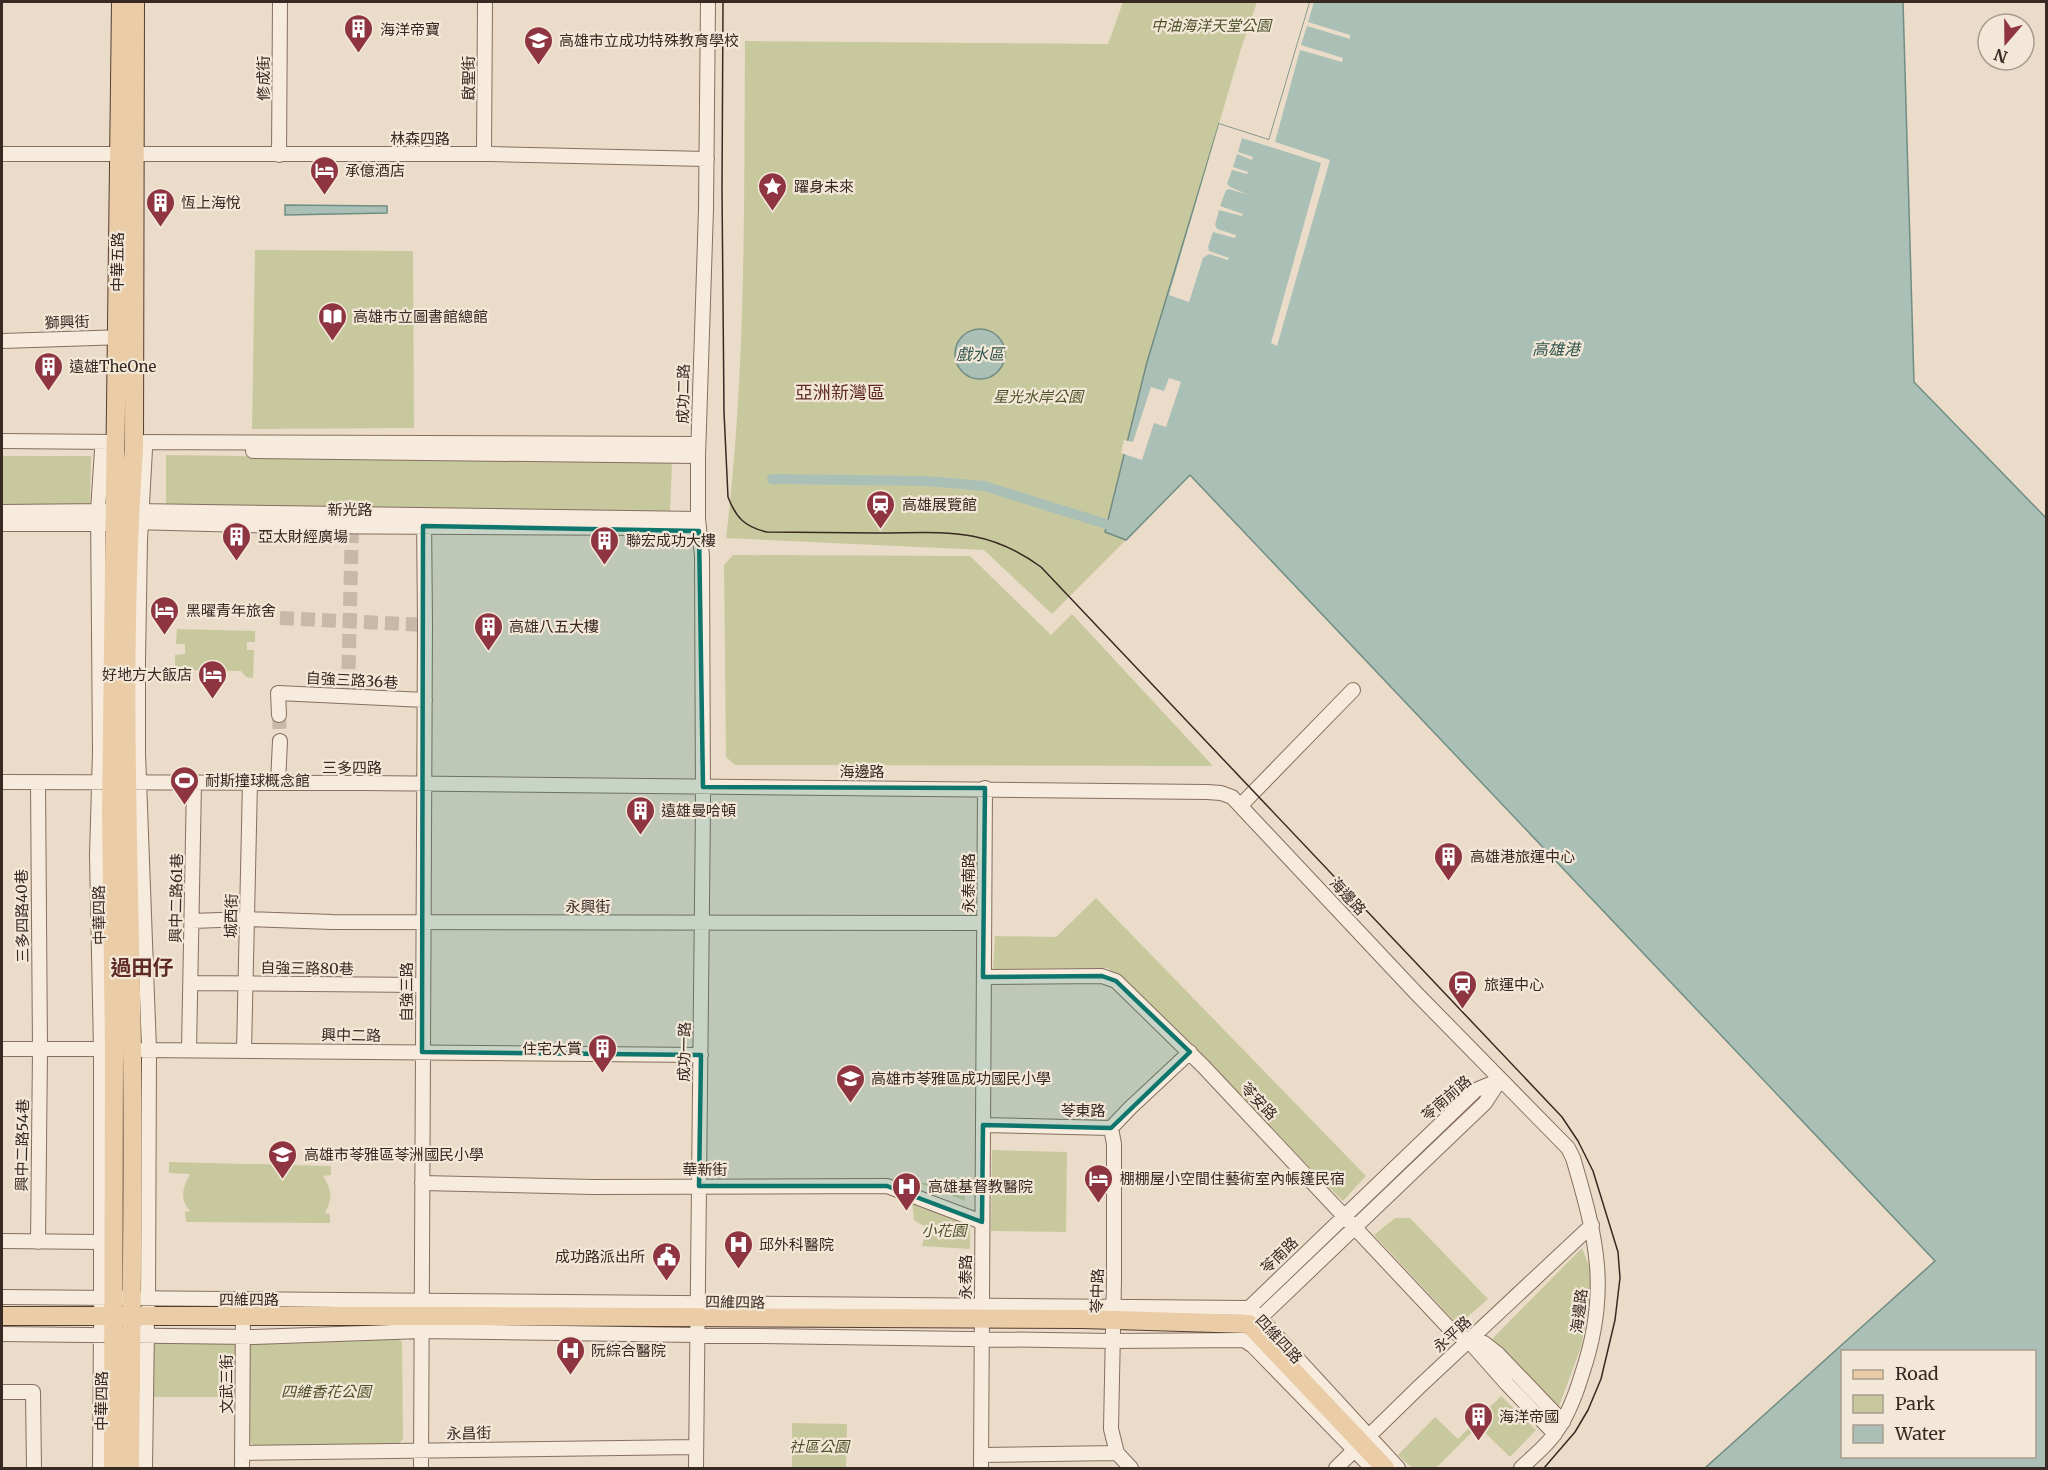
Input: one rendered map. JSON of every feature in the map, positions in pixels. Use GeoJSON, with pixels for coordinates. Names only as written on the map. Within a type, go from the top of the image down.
{"type":"FeatureCollection","features":[{"type":"Feature","properties":{"kind":"main road","name":"中華五路"},"geometry":{"type":"LineString","coordinates":[[121,2],[125,155],[125,447],[121,517]]}},
{"type":"Feature","properties":{"kind":"main road","name":"中華五路"},"geometry":{"type":"LineString","coordinates":[[125,155],[135,2]]}},
{"type":"Feature","properties":{"kind":"main road","name":"中華四路"},"geometry":{"type":"LineString","coordinates":[[121,517],[119,783],[124,1050],[123,1336],[130,1468]]}},
{"type":"Feature","properties":{"kind":"main road","name":"四維四路"},"geometry":{"type":"LineString","coordinates":[[2,1316],[123,1307],[243,1308],[421,1316],[981,1321],[1113,1312],[1250,1322],[1385,1468]]}},
{"type":"Feature","properties":{"kind":"main road","name":"中華四路"},"geometry":{"type":"LineString","coordinates":[[113,1468],[123,1336]]}},
{"type":"Feature","properties":{"kind":"street","name":"修成街"},"geometry":{"type":"LineString","coordinates":[[279,155],[280,2]]}},
{"type":"Feature","properties":{"kind":"street","name":"啟聖街"},"geometry":{"type":"LineString","coordinates":[[484,154],[485,2]]}},
{"type":"Feature","properties":{"kind":"street","name":"成功二路"},"geometry":{"type":"LineString","coordinates":[[703,787],[702,564],[698,450],[707,159],[708,2]]}},
{"type":"Feature","properties":{"kind":"street","name":"林森四路"},"geometry":{"type":"LineString","coordinates":[[2,154],[484,154],[707,159]]}},
{"type":"Feature","properties":{"kind":"street","name":"獅興街"},"geometry":{"type":"LineString","coordinates":[[2,341],[125,337]]}},
{"type":"Feature","properties":{"kind":"street"},"geometry":{"type":"LineString","coordinates":[[2,441],[125,447]]}},
{"type":"Feature","properties":{"kind":"street"},"geometry":{"type":"LineString","coordinates":[[2,449],[125,447],[698,450]]}},
{"type":"Feature","properties":{"kind":"street","name":"中華四路"},"geometry":{"type":"LineString","coordinates":[[125,447],[121,517],[119,783],[124,1050],[101,1242],[123,1307],[123,1336],[145,1468]]}},
{"type":"Feature","properties":{"kind":"street","name":"新光路"},"geometry":{"type":"LineString","coordinates":[[2,512],[280,526],[424,520],[667,528],[699,525]]}},
{"type":"Feature","properties":{"kind":"street","name":"新光路"},"geometry":{"type":"LineString","coordinates":[[2,524],[121,517]]}},
{"type":"Feature","properties":{"kind":"street","name":"自強三路"},"geometry":{"type":"LineString","coordinates":[[421,1468],[424,520]]}},
{"type":"Feature","properties":{"kind":"street"},"geometry":{"type":"LineString","coordinates":[[1241,805],[1353,690]]}},
{"type":"Feature","properties":{"kind":"street","name":"自強三路36巷"},"geometry":{"type":"LineString","coordinates":[[279,715],[278,693],[424,700]]}},
{"type":"Feature","properties":{"kind":"street"},"geometry":{"type":"LineString","coordinates":[[278,783],[280,741]]}},
{"type":"Feature","properties":{"kind":"street","name":"三多四路"},"geometry":{"type":"LineString","coordinates":[[2,782],[703,787]]}},
{"type":"Feature","properties":{"kind":"street","name":"三多四路40巷"},"geometry":{"type":"LineString","coordinates":[[38,782],[40,1050]]}},
{"type":"Feature","properties":{"kind":"street","name":"興中二路61巷"},"geometry":{"type":"LineString","coordinates":[[189,1050],[194,783]]}},
{"type":"Feature","properties":{"kind":"street","name":"城西街"},"geometry":{"type":"LineString","coordinates":[[244,1051],[250,783]]}},
{"type":"Feature","properties":{"kind":"street","name":"海邊路"},"geometry":{"type":"LineString","coordinates":[[703,787],[1207,792],[1232,797],[1416,993],[1568,1148],[1573,1158],[1592,1225],[1598,1259],[1599,1291],[1596,1322],[1580,1382],[1563,1422],[1555,1434],[1521,1468]]}},
{"type":"Feature","properties":{"kind":"street","name":"成功一路"},"geometry":{"type":"LineString","coordinates":[[696,1468],[703,787]]}},
{"type":"Feature","properties":{"kind":"street","name":"永泰南路"},"geometry":{"type":"LineString","coordinates":[[984,977],[985,789]]}},
{"type":"Feature","properties":{"kind":"street","name":"永興街"},"geometry":{"type":"LineString","coordinates":[[192,921],[247,919],[332,922],[984,923]]}},
{"type":"Feature","properties":{"kind":"street","name":"苓安路"},"geometry":{"type":"LineString","coordinates":[[984,977],[1102,976],[1116,981],[1190,1052],[1450,1329],[1469,1341],[1555,1434]]}},
{"type":"Feature","properties":{"kind":"street","name":"永泰路"},"geometry":{"type":"LineString","coordinates":[[981,1462],[984,977]]}},
{"type":"Feature","properties":{"kind":"street","name":"自強三路80巷"},"geometry":{"type":"LineString","coordinates":[[191,983],[422,985]]}},
{"type":"Feature","properties":{"kind":"street","name":"興中二路"},"geometry":{"type":"LineString","coordinates":[[2,1049],[701,1055]]}},
{"type":"Feature","properties":{"kind":"street","name":"興中二路54巷"},"geometry":{"type":"LineString","coordinates":[[38,1242],[40,1050]]}},
{"type":"Feature","properties":{"kind":"street","name":"苓東路"},"geometry":{"type":"LineString","coordinates":[[983,1125],[1111,1128],[1190,1052]]}},
{"type":"Feature","properties":{"kind":"street","name":"苓南前路"},"geometry":{"type":"LineString","coordinates":[[1343,1215],[1476,1090],[1500,1080]]}},
{"type":"Feature","properties":{"kind":"street","name":"苓南前路"},"geometry":{"type":"LineString","coordinates":[[1354,1227],[1485,1103],[1500,1080]]}},
{"type":"Feature","properties":{"kind":"street","name":"苓中路"},"geometry":{"type":"LineString","coordinates":[[1111,1128],[1114,1144],[1110,1429],[1117,1452],[1131,1468]]}},
{"type":"Feature","properties":{"kind":"street","name":"華新街"},"geometry":{"type":"LineString","coordinates":[[422,1183],[593,1187],[887,1186],[982,1222]]}},
{"type":"Feature","properties":{"kind":"street","name":"苓南路"},"geometry":{"type":"LineString","coordinates":[[1250,1322],[1343,1215]]}},
{"type":"Feature","properties":{"kind":"street","name":"永平路"},"geometry":{"type":"LineString","coordinates":[[1336,1468],[1592,1225]]}},
{"type":"Feature","properties":{"kind":"street","name":"苓南路"},"geometry":{"type":"LineString","coordinates":[[1250,1322],[1354,1227]]}},
{"type":"Feature","properties":{"kind":"street"},"geometry":{"type":"LineString","coordinates":[[2,1241],[101,1242]]}},
{"type":"Feature","properties":{"kind":"street","name":"四維四路"},"geometry":{"type":"LineString","coordinates":[[2,1297],[123,1307]]}},
{"type":"Feature","properties":{"kind":"street","name":"文武三街"},"geometry":{"type":"LineString","coordinates":[[242,1468],[243,1308]]}},
{"type":"Feature","properties":{"kind":"street","name":"四維四路"},"geometry":{"type":"LineString","coordinates":[[2,1334],[242,1338],[421,1316]]}},
{"type":"Feature","properties":{"kind":"street","name":"四維四路"},"geometry":{"type":"LineString","coordinates":[[981,1321],[1112,1341],[1250,1322]]}},
{"type":"Feature","properties":{"kind":"street","name":"中華四路"},"geometry":{"type":"LineString","coordinates":[[100,1468],[123,1336]]}},
{"type":"Feature","properties":{"kind":"street","name":"苓安路"},"geometry":{"type":"LineString","coordinates":[[1469,1341],[1484,1342],[1498,1354],[1563,1422]]}},
{"type":"Feature","properties":{"kind":"street"},"geometry":{"type":"LineString","coordinates":[[2,1392],[33,1392],[34,1468]]}},
{"type":"Feature","properties":{"kind":"street","name":"四維四路"},"geometry":{"type":"LineString","coordinates":[[1362,1443],[1372,1468]]}},
{"type":"Feature","properties":{"kind":"street","name":"四維四路"},"geometry":{"type":"LineString","coordinates":[[1362,1443],[1398,1468]]}},
{"type":"Feature","properties":{"kind":"street","name":"永昌街"},"geometry":{"type":"LineString","coordinates":[[242,1453],[696,1447]]}},
{"type":"Feature","properties":{"kind":"street"},"geometry":{"type":"LineString","coordinates":[[981,1462],[1117,1452]]}},
{"type":"Feature","properties":{"kind":"highlighted area"},"geometry":{"type":"Polygon","coordinates":[[[423,526],[699,531],[703,787],[985,788],[983,977],[1102,976],[1116,981],[1190,1052],[1111,1128],[983,1125],[982,1222],[887,1186],[699,1186],[701,1055],[422,1052],[423,526]]]}},
{"type":"Feature","properties":{"kind":"green space"},"geometry":{"type":"Polygon","coordinates":[[[1123,2],[1257,2],[1166,304],[1105,532],[1126,540],[1052,614],[984,550],[726,538],[733,476],[741,352],[745,41],[1108,44],[1123,2]]]}},
{"type":"Feature","properties":{"kind":"green space"},"geometry":{"type":"Polygon","coordinates":[[[255,250],[413,251],[414,428],[252,429],[255,250]]]}},
{"type":"Feature","properties":{"kind":"green space"},"geometry":{"type":"Polygon","coordinates":[[[166,455],[672,462],[670,512],[166,508],[166,455]]]}},
{"type":"Feature","properties":{"kind":"green space"},"geometry":{"type":"Polygon","coordinates":[[[2,456],[91,456],[90,509],[2,509],[2,456]]]}},
{"type":"Feature","properties":{"kind":"green space"},"geometry":{"type":"Polygon","coordinates":[[[733,555],[970,556],[1051,635],[1072,614],[1213,766],[735,765],[726,757],[724,565],[733,555]]]}},
{"type":"Feature","properties":{"kind":"green space"},"geometry":{"type":"Polygon","coordinates":[[[177,629],[255,631],[255,642],[247,642],[247,650],[254,650],[253,678],[246,677],[241,671],[189,670],[185,676],[175,676],[175,655],[185,654],[185,644],[176,644],[177,629]]]}},
{"type":"Feature","properties":{"kind":"green space"},"geometry":{"type":"Polygon","coordinates":[[[1096,898],[1366,1176],[1343,1201],[1108,968],[993,969],[995,936],[1056,937],[1096,898]]]}},
{"type":"Feature","properties":{"kind":"green space"},"geometry":{"type":"Polygon","coordinates":[[[992,1150],[1067,1152],[1066,1232],[991,1231],[992,1150]]]}},
{"type":"Feature","properties":{"kind":"green space"},"geometry":{"type":"Polygon","coordinates":[[[169,1162],[331,1166],[331,1175],[323,1176],[330,1194],[325,1213],[330,1214],[330,1223],[186,1222],[185,1212],[190,1211],[184,1202],[183,1193],[190,1174],[169,1173],[169,1162]]]}},
{"type":"Feature","properties":{"kind":"green space"},"geometry":{"type":"Polygon","coordinates":[[[919,1183],[965,1184],[965,1201],[919,1183]]]}},
{"type":"Feature","properties":{"kind":"green space","name":"小花園"},"geometry":{"type":"Polygon","coordinates":[[[912,1201],[970,1223],[970,1249],[922,1246],[927,1228],[914,1220],[912,1201]]]}},
{"type":"Feature","properties":{"kind":"green space"},"geometry":{"type":"Polygon","coordinates":[[[1395,1218],[1410,1218],[1488,1299],[1458,1325],[1374,1235],[1395,1218]]]}},
{"type":"Feature","properties":{"kind":"green space"},"geometry":{"type":"Polygon","coordinates":[[[1582,1248],[1592,1273],[1587,1316],[1581,1347],[1558,1409],[1492,1339],[1582,1248]]]}},
{"type":"Feature","properties":{"kind":"green space","name":"四維香花公園"},"geometry":{"type":"Polygon","coordinates":[[[397,1338],[402,1342],[403,1439],[398,1445],[253,1445],[248,1441],[249,1343],[397,1338]]]}},
{"type":"Feature","properties":{"kind":"green space"},"geometry":{"type":"Polygon","coordinates":[[[159,1340],[240,1341],[238,1397],[149,1397],[153,1343],[159,1340]]]}},
{"type":"Feature","properties":{"kind":"green space"},"geometry":{"type":"Polygon","coordinates":[[[1501,1396],[1536,1430],[1510,1457],[1478,1426],[1436,1468],[1412,1468],[1398,1455],[1435,1417],[1458,1439],[1501,1396]]]}},
{"type":"Feature","properties":{"kind":"green space","name":"社區公園"},"geometry":{"type":"Polygon","coordinates":[[[792,1423],[847,1424],[846,1468],[792,1468],[792,1423]]]}},
{"type":"Feature","properties":{"kind":"water","name":"高雄港"},"geometry":{"type":"Polygon","coordinates":[[[1310,2],[1903,2],[1914,382],[2046,518],[2046,1468],[1705,1468],[1935,1261],[1190,475],[1126,540],[1105,532],[1147,362],[1219,124],[1269,140],[1310,2]]]}},
{"type":"Feature","properties":{"kind":"water"},"geometry":{"type":"Polygon","coordinates":[[[285,205],[387,206],[387,213],[285,215],[285,205]]]}},
{"type":"Feature","properties":{"kind":"water","name":"戲水區"},"geometry":{"type":"Polygon","coordinates":[[[975,329],[985,329],[998,336],[1005,349],[1005,359],[998,372],[985,379],[975,379],[966,375],[959,368],[955,359],[955,349],[959,340],[966,333],[975,329]]]}},
{"type":"Feature","properties":{"kind":"pier"},"geometry":{"type":"Polygon","coordinates":[[[1310,2],[1314,2],[1308,22],[1350,35],[1350,39],[1307,26],[1301,45],[1343,58],[1342,62],[1300,50],[1275,142],[1330,160],[1277,346],[1271,343],[1321,163],[1242,138],[1238,152],[1253,157],[1252,160],[1237,154],[1233,167],[1248,172],[1247,174],[1232,170],[1227,184],[1249,195],[1226,190],[1220,206],[1243,214],[1242,216],[1219,210],[1215,225],[1217,229],[1236,235],[1235,238],[1213,232],[1208,247],[1209,251],[1229,258],[1228,260],[1209,254],[1203,258],[1189,302],[1169,295],[1219,124],[1269,140],[1310,2]]]}},
{"type":"Feature","properties":{"kind":"pier"},"geometry":{"type":"Polygon","coordinates":[[[1169,378],[1181,382],[1166,427],[1154,423],[1142,460],[1121,453],[1124,440],[1133,442],[1151,387],[1164,391],[1169,378]]]}},
{"type":"Feature","properties":{"kind":"waterway"},"geometry":{"type":"LineString","coordinates":[[772,479],[926,481],[984,486],[1106,524]]}},
{"type":"Feature","properties":{"kind":"tunnel"},"geometry":{"type":"LineString","coordinates":[[348,690],[352,526]]}},
{"type":"Feature","properties":{"kind":"tunnel"},"geometry":{"type":"LineString","coordinates":[[280,618],[425,625]]}},
{"type":"Feature","properties":{"kind":"tunnel"},"geometry":{"type":"LineString","coordinates":[[279,715],[280,741]]}},
{"type":"Feature","properties":{"kind":"tram line"},"geometry":{"type":"LineString","coordinates":[[723,2],[724,412],[728,497],[734,511],[747,524],[767,532],[943,533],[982,538],[1001,544],[1041,567],[1562,1117],[1578,1141],[1593,1171],[1618,1252],[1620,1278],[1615,1320],[1601,1379],[1588,1410],[1575,1432],[1544,1468]]}},
{"type":"Feature","properties":{"kind":"place","name":"海洋帝寶"},"geometry":{"type":"Point","coordinates":[359,54]}},
{"type":"Feature","properties":{"kind":"place","name":"高雄市立成功特殊教育學校"},"geometry":{"type":"Point","coordinates":[538,66]}},
{"type":"Feature","properties":{"kind":"place","name":"承億酒店"},"geometry":{"type":"Point","coordinates":[324,196]}},
{"type":"Feature","properties":{"kind":"place","name":"躍身未來"},"geometry":{"type":"Point","coordinates":[773,212]}},
{"type":"Feature","properties":{"kind":"place","name":"恆上海悅"},"geometry":{"type":"Point","coordinates":[160,228]}},
{"type":"Feature","properties":{"kind":"place","name":"高雄市立圖書館總館"},"geometry":{"type":"Point","coordinates":[332,342]}},
{"type":"Feature","properties":{"kind":"place","name":"遠雄TheOne"},"geometry":{"type":"Point","coordinates":[48,392]}},
{"type":"Feature","properties":{"kind":"place","name":"高雄展覽館"},"geometry":{"type":"Point","coordinates":[881,530]}},
{"type":"Feature","properties":{"kind":"place","name":"亞太財經廣場"},"geometry":{"type":"Point","coordinates":[237,562]}},
{"type":"Feature","properties":{"kind":"place","name":"聯宏成功大樓"},"geometry":{"type":"Point","coordinates":[605,566]}},
{"type":"Feature","properties":{"kind":"place","name":"黑曜青年旅舍"},"geometry":{"type":"Point","coordinates":[165,636]}},
{"type":"Feature","properties":{"kind":"place","name":"高雄八五大樓"},"geometry":{"type":"Point","coordinates":[488,652]}},
{"type":"Feature","properties":{"kind":"place","name":"好地方大飯店"},"geometry":{"type":"Point","coordinates":[213,700]}},
{"type":"Feature","properties":{"kind":"place","name":"耐斯撞球概念館"},"geometry":{"type":"Point","coordinates":[184,806]}},
{"type":"Feature","properties":{"kind":"place","name":"遠雄曼哈頓"},"geometry":{"type":"Point","coordinates":[640,836]}},
{"type":"Feature","properties":{"kind":"place","name":"高雄港旅運中心"},"geometry":{"type":"Point","coordinates":[1449,882]}},
{"type":"Feature","properties":{"kind":"place","name":"旅運中心"},"geometry":{"type":"Point","coordinates":[1463,1010]}},
{"type":"Feature","properties":{"kind":"place","name":"住宅大賞"},"geometry":{"type":"Point","coordinates":[603,1074]}},
{"type":"Feature","properties":{"kind":"place","name":"高雄市苓雅區成功國民小學"},"geometry":{"type":"Point","coordinates":[850,1104]}},
{"type":"Feature","properties":{"kind":"place","name":"高雄市苓雅區苓洲國民小學"},"geometry":{"type":"Point","coordinates":[283,1180]}},
{"type":"Feature","properties":{"kind":"place","name":"棚棚屋小空間住藝術室內帳篷民宿"},"geometry":{"type":"Point","coordinates":[1099,1204]}},
{"type":"Feature","properties":{"kind":"place","name":"高雄基督教醫院"},"geometry":{"type":"Point","coordinates":[907,1212]}},
{"type":"Feature","properties":{"kind":"place","name":"邱外科醫院"},"geometry":{"type":"Point","coordinates":[738,1270]}},
{"type":"Feature","properties":{"kind":"place","name":"成功路派出所"},"geometry":{"type":"Point","coordinates":[666,1282]}},
{"type":"Feature","properties":{"kind":"place","name":"阮綜合醫院"},"geometry":{"type":"Point","coordinates":[570,1376]}},
{"type":"Feature","properties":{"kind":"place","name":"海洋帝國"},"geometry":{"type":"Point","coordinates":[1478,1442]}},
{"type":"Feature","properties":{"kind":"district","name":"亞洲新灣區"},"geometry":{"type":"Point","coordinates":[840,392]}},
{"type":"Feature","properties":{"kind":"district","name":"過田仔"},"geometry":{"type":"Point","coordinates":[142,967]}},
{"type":"Feature","properties":{"kind":"park label","name":"中油海洋天堂公園"},"geometry":{"type":"Point","coordinates":[1211,25]}},
{"type":"Feature","properties":{"kind":"park label","name":"星光水岸公園"},"geometry":{"type":"Point","coordinates":[1038,396]}}]}
